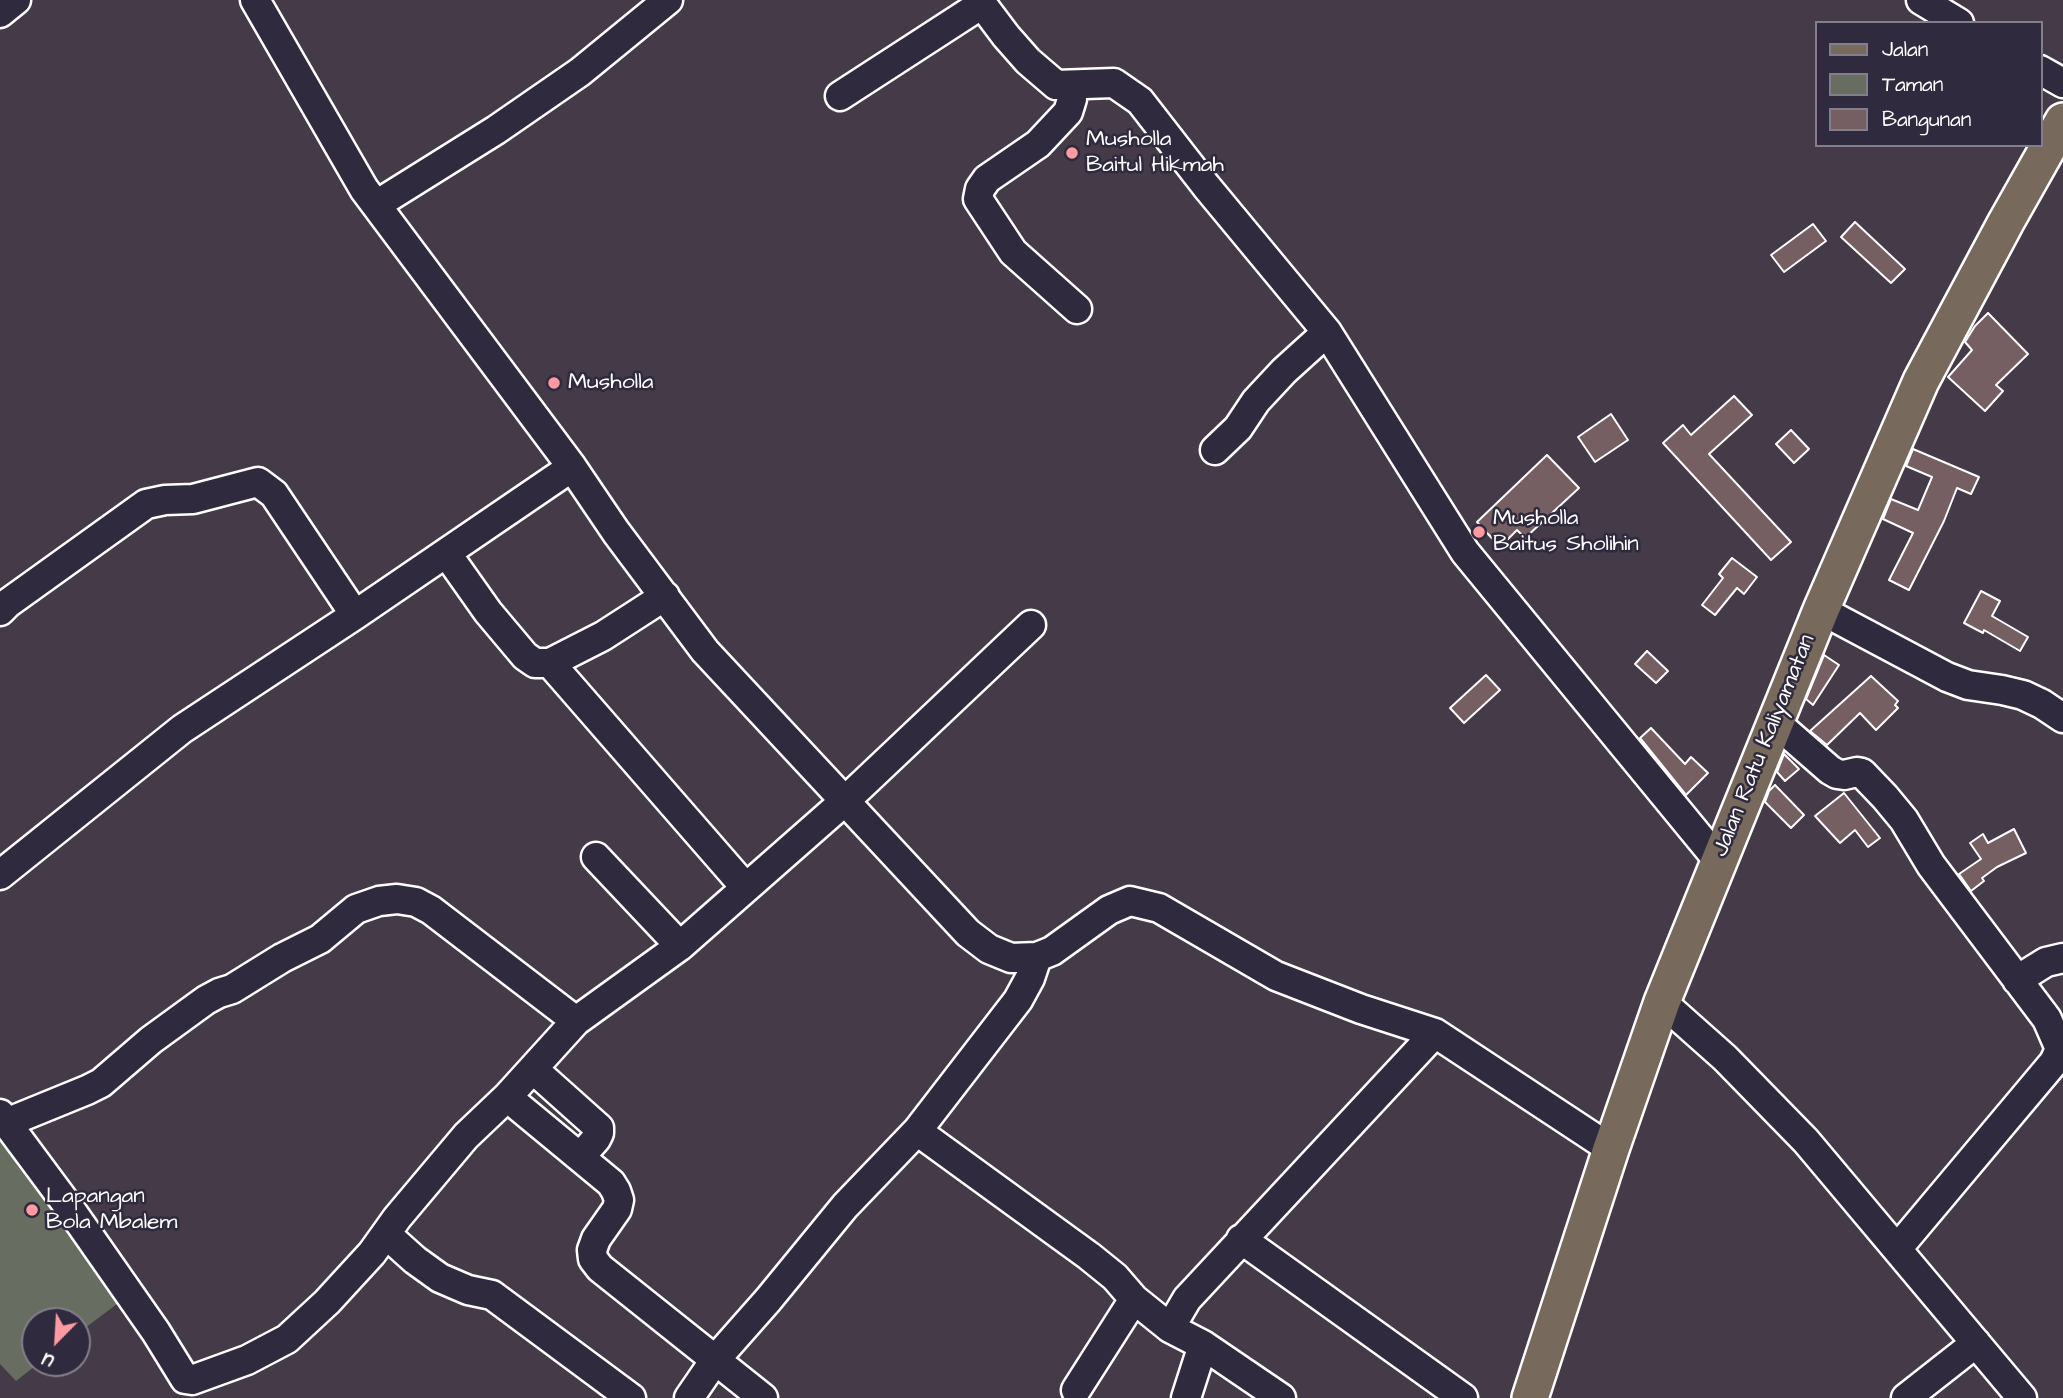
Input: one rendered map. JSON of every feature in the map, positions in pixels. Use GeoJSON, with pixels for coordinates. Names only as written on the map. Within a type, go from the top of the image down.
{"type":"FeatureCollection","features":[{"type":"Feature","properties":{"kind":"main road","name":"Jalan Ratu Kaliyamatan"},"geometry":{"type":"LineString","coordinates":[[1530,1398],[1662,1002],[1821,610],[1921,381],[2063,122]]}},
{"type":"Feature","properties":{"kind":"street"},"geometry":{"type":"LineString","coordinates":[[0,13],[16,0]]}},
{"type":"Feature","properties":{"kind":"street"},"geometry":{"type":"LineString","coordinates":[[255,0],[364,189],[572,467],[616,532],[705,651],[968,933],[989,949],[1011,958],[1037,957],[1052,951],[1109,910],[1130,901],[1159,908],[1276,976],[1435,1033],[1611,1149]]}},
{"type":"Feature","properties":{"kind":"street"},"geometry":{"type":"LineString","coordinates":[[376,205],[496,130],[580,72],[668,0]]}},
{"type":"Feature","properties":{"kind":"street"},"geometry":{"type":"LineString","coordinates":[[1922,0],[1956,21]]}},
{"type":"Feature","properties":{"kind":"street"},"geometry":{"type":"LineString","coordinates":[[840,96],[981,2],[1006,36],[1041,74],[1056,85],[1114,83],[1140,101],[1206,186],[1327,332],[1465,552],[1718,860]]}},
{"type":"Feature","properties":{"kind":"street"},"geometry":{"type":"LineString","coordinates":[[2042,71],[2063,83]]}},
{"type":"Feature","properties":{"kind":"street"},"geometry":{"type":"LineString","coordinates":[[1070,85],[1072,99],[1068,112],[1038,144],[987,179],[980,189],[978,199],[1013,252],[1077,309]]}},
{"type":"Feature","properties":{"kind":"street"},"geometry":{"type":"LineString","coordinates":[[1215,450],[1238,428],[1255,401],[1327,332]]}},
{"type":"Feature","properties":{"kind":"street"},"geometry":{"type":"LineString","coordinates":[[0,875],[182,729],[447,554],[572,467]]}},
{"type":"Feature","properties":{"kind":"street"},"geometry":{"type":"LineString","coordinates":[[0,611],[18,595],[146,504],[193,499],[258,482],[274,494],[355,615]]}},
{"type":"Feature","properties":{"kind":"street"},"geometry":{"type":"LineString","coordinates":[[447,554],[488,612],[524,656],[535,663],[550,663],[603,636],[664,596]]}},
{"type":"Feature","properties":{"kind":"street"},"geometry":{"type":"LineString","coordinates":[[1821,610],[1947,677],[1968,685],[2023,695],[2063,718]]}},
{"type":"Feature","properties":{"kind":"street"},"geometry":{"type":"LineString","coordinates":[[576,1021],[431,910],[416,902],[397,898],[379,901],[356,909],[320,939],[282,958],[232,989],[206,1000],[151,1040],[101,1083],[88,1090],[3,1118],[66,1203],[187,1380],[247,1360],[287,1339],[327,1302],[372,1253],[466,1136],[507,1097],[576,1021],[680,946],[846,800],[1031,625]]}},
{"type":"Feature","properties":{"kind":"street"},"geometry":{"type":"LineString","coordinates":[[550,663],[746,888]]}},
{"type":"Feature","properties":{"kind":"street"},"geometry":{"type":"LineString","coordinates":[[1775,722],[1830,770],[1844,775],[1862,773],[1878,789],[1904,820],[1931,865],[2047,1020],[2060,1049],[2054,1062],[1897,1249]]}},
{"type":"Feature","properties":{"kind":"street"},"geometry":{"type":"LineString","coordinates":[[596,857],[680,946]]}},
{"type":"Feature","properties":{"kind":"street"},"geometry":{"type":"LineString","coordinates":[[688,1398],[715,1360],[845,1206],[917,1131],[1018,1000],[1037,957]]}},
{"type":"Feature","properties":{"kind":"street"},"geometry":{"type":"LineString","coordinates":[[2017,980],[2046,962],[2063,958]]}},
{"type":"Feature","properties":{"kind":"street"},"geometry":{"type":"LineString","coordinates":[[1662,1002],[1725,1058],[1806,1141],[2022,1398]]}},
{"type":"Feature","properties":{"kind":"street"},"geometry":{"type":"LineString","coordinates":[[1170,1328],[1187,1299],[1435,1033]]}},
{"type":"Feature","properties":{"kind":"street"},"geometry":{"type":"LineString","coordinates":[[533,1069],[598,1128],[596,1139],[580,1157]]}},
{"type":"Feature","properties":{"kind":"street"},"geometry":{"type":"LineString","coordinates":[[507,1097],[611,1183],[616,1191],[619,1200],[617,1209],[596,1239],[592,1250],[593,1259],[600,1268],[763,1398]]}},
{"type":"Feature","properties":{"kind":"street"},"geometry":{"type":"LineString","coordinates":[[917,1131],[1089,1256],[1115,1277],[1134,1299],[1170,1328],[1203,1345],[1281,1398]]}},
{"type":"Feature","properties":{"kind":"street"},"geometry":{"type":"LineString","coordinates":[[386,1234],[440,1278],[468,1290],[492,1296],[631,1398]]}},
{"type":"Feature","properties":{"kind":"street"},"geometry":{"type":"LineString","coordinates":[[1241,1239],[1463,1398]]}},
{"type":"Feature","properties":{"kind":"street"},"geometry":{"type":"LineString","coordinates":[[1076,1390],[1134,1299]]}},
{"type":"Feature","properties":{"kind":"street"},"geometry":{"type":"LineString","coordinates":[[1906,1398],[1976,1343]]}},
{"type":"Feature","properties":{"kind":"street"},"geometry":{"type":"LineString","coordinates":[[1186,1398],[1203,1345]]}},
{"type":"Feature","properties":{"kind":"green space","name":"Lapangan Bola Mbalem"},"geometry":{"type":"Polygon","coordinates":[[[0,1124],[129,1295],[91,1324],[91,1307],[21,1307],[21,1377],[16,1381],[0,1364],[0,1124]]]}},
{"type":"Feature","properties":{"kind":"building"},"geometry":{"type":"Polygon","coordinates":[[[1855,222],[1905,269],[1891,283],[1841,237],[1855,222]]]}},
{"type":"Feature","properties":{"kind":"building"},"geometry":{"type":"Polygon","coordinates":[[[1813,224],[1826,241],[1784,272],[1771,255],[1813,224]]]}},
{"type":"Feature","properties":{"kind":"building"},"geometry":{"type":"Polygon","coordinates":[[[1988,313],[2028,354],[1996,385],[2003,391],[1985,411],[1948,377],[1972,350],[1965,342],[1975,326],[1988,313]]]}},
{"type":"Feature","properties":{"kind":"building"},"geometry":{"type":"Polygon","coordinates":[[[1734,396],[1752,415],[1709,454],[1791,542],[1771,560],[1663,443],[1683,425],[1691,435],[1734,396]]]}},
{"type":"Feature","properties":{"kind":"building"},"geometry":{"type":"Polygon","coordinates":[[[1611,414],[1628,440],[1595,462],[1578,437],[1611,414]]]}},
{"type":"Feature","properties":{"kind":"building"},"geometry":{"type":"Polygon","coordinates":[[[1791,430],[1809,449],[1794,463],[1776,444],[1791,430]]]}},
{"type":"Feature","properties":{"kind":"building"},"geometry":{"type":"Polygon","coordinates":[[[1913,449],[1979,477],[1971,494],[1957,488],[1944,521],[1909,590],[1889,580],[1913,533],[1883,519],[1891,499],[1918,510],[1932,477],[1906,466],[1913,449]]]}},
{"type":"Feature","properties":{"kind":"building"},"geometry":{"type":"Polygon","coordinates":[[[1547,455],[1579,488],[1525,538],[1517,530],[1500,547],[1477,522],[1547,455]]]}},
{"type":"Feature","properties":{"kind":"building"},"geometry":{"type":"Polygon","coordinates":[[[1732,558],[1757,577],[1744,594],[1737,588],[1715,615],[1702,605],[1723,578],[1719,574],[1732,558]]]}},
{"type":"Feature","properties":{"kind":"building"},"geometry":{"type":"Polygon","coordinates":[[[1981,591],[2000,601],[1992,616],[2028,637],[2020,651],[1984,630],[1983,633],[1964,623],[1981,591]]]}},
{"type":"Feature","properties":{"kind":"building"},"geometry":{"type":"Polygon","coordinates":[[[1647,651],[1668,671],[1656,683],[1635,664],[1647,651]]]}},
{"type":"Feature","properties":{"kind":"building"},"geometry":{"type":"Polygon","coordinates":[[[1824,655],[1839,665],[1813,705],[1806,699],[1824,655]]]}},
{"type":"Feature","properties":{"kind":"building"},"geometry":{"type":"Polygon","coordinates":[[[1486,675],[1500,690],[1464,723],[1450,708],[1486,675]]]}},
{"type":"Feature","properties":{"kind":"building"},"geometry":{"type":"Polygon","coordinates":[[[1871,676],[1898,701],[1895,705],[1898,708],[1876,730],[1860,713],[1827,745],[1810,731],[1871,676]]]}},
{"type":"Feature","properties":{"kind":"building"},"geometry":{"type":"Polygon","coordinates":[[[1651,728],[1685,764],[1691,757],[1708,773],[1686,795],[1640,738],[1651,728]]]}},
{"type":"Feature","properties":{"kind":"building"},"geometry":{"type":"Polygon","coordinates":[[[1784,754],[1799,769],[1785,781],[1777,772],[1784,754]]]}},
{"type":"Feature","properties":{"kind":"building"},"geometry":{"type":"Polygon","coordinates":[[[1775,785],[1804,815],[1791,828],[1765,802],[1769,791],[1775,785]]]}},
{"type":"Feature","properties":{"kind":"building"},"geometry":{"type":"Polygon","coordinates":[[[1844,793],[1880,838],[1868,847],[1855,830],[1840,843],[1815,816],[1844,793]]]}},
{"type":"Feature","properties":{"kind":"building"},"geometry":{"type":"Polygon","coordinates":[[[2014,829],[2026,853],[1997,867],[1971,891],[1959,874],[1981,859],[1970,843],[1983,834],[1988,843],[2014,829]]]}},
{"type":"Feature","properties":{"kind":"place","name":"Musholla Baitul Hikmah"},"geometry":{"type":"Point","coordinates":[1072,153]}},
{"type":"Feature","properties":{"kind":"place","name":"Musholla"},"geometry":{"type":"Point","coordinates":[554,383]}},
{"type":"Feature","properties":{"kind":"place","name":"Musholla Baitus Sholihin"},"geometry":{"type":"Point","coordinates":[1479,532]}},
{"type":"Feature","properties":{"kind":"place","name":"Lapangan Bola Mbalem"},"geometry":{"type":"Point","coordinates":[32,1210]}}]}
